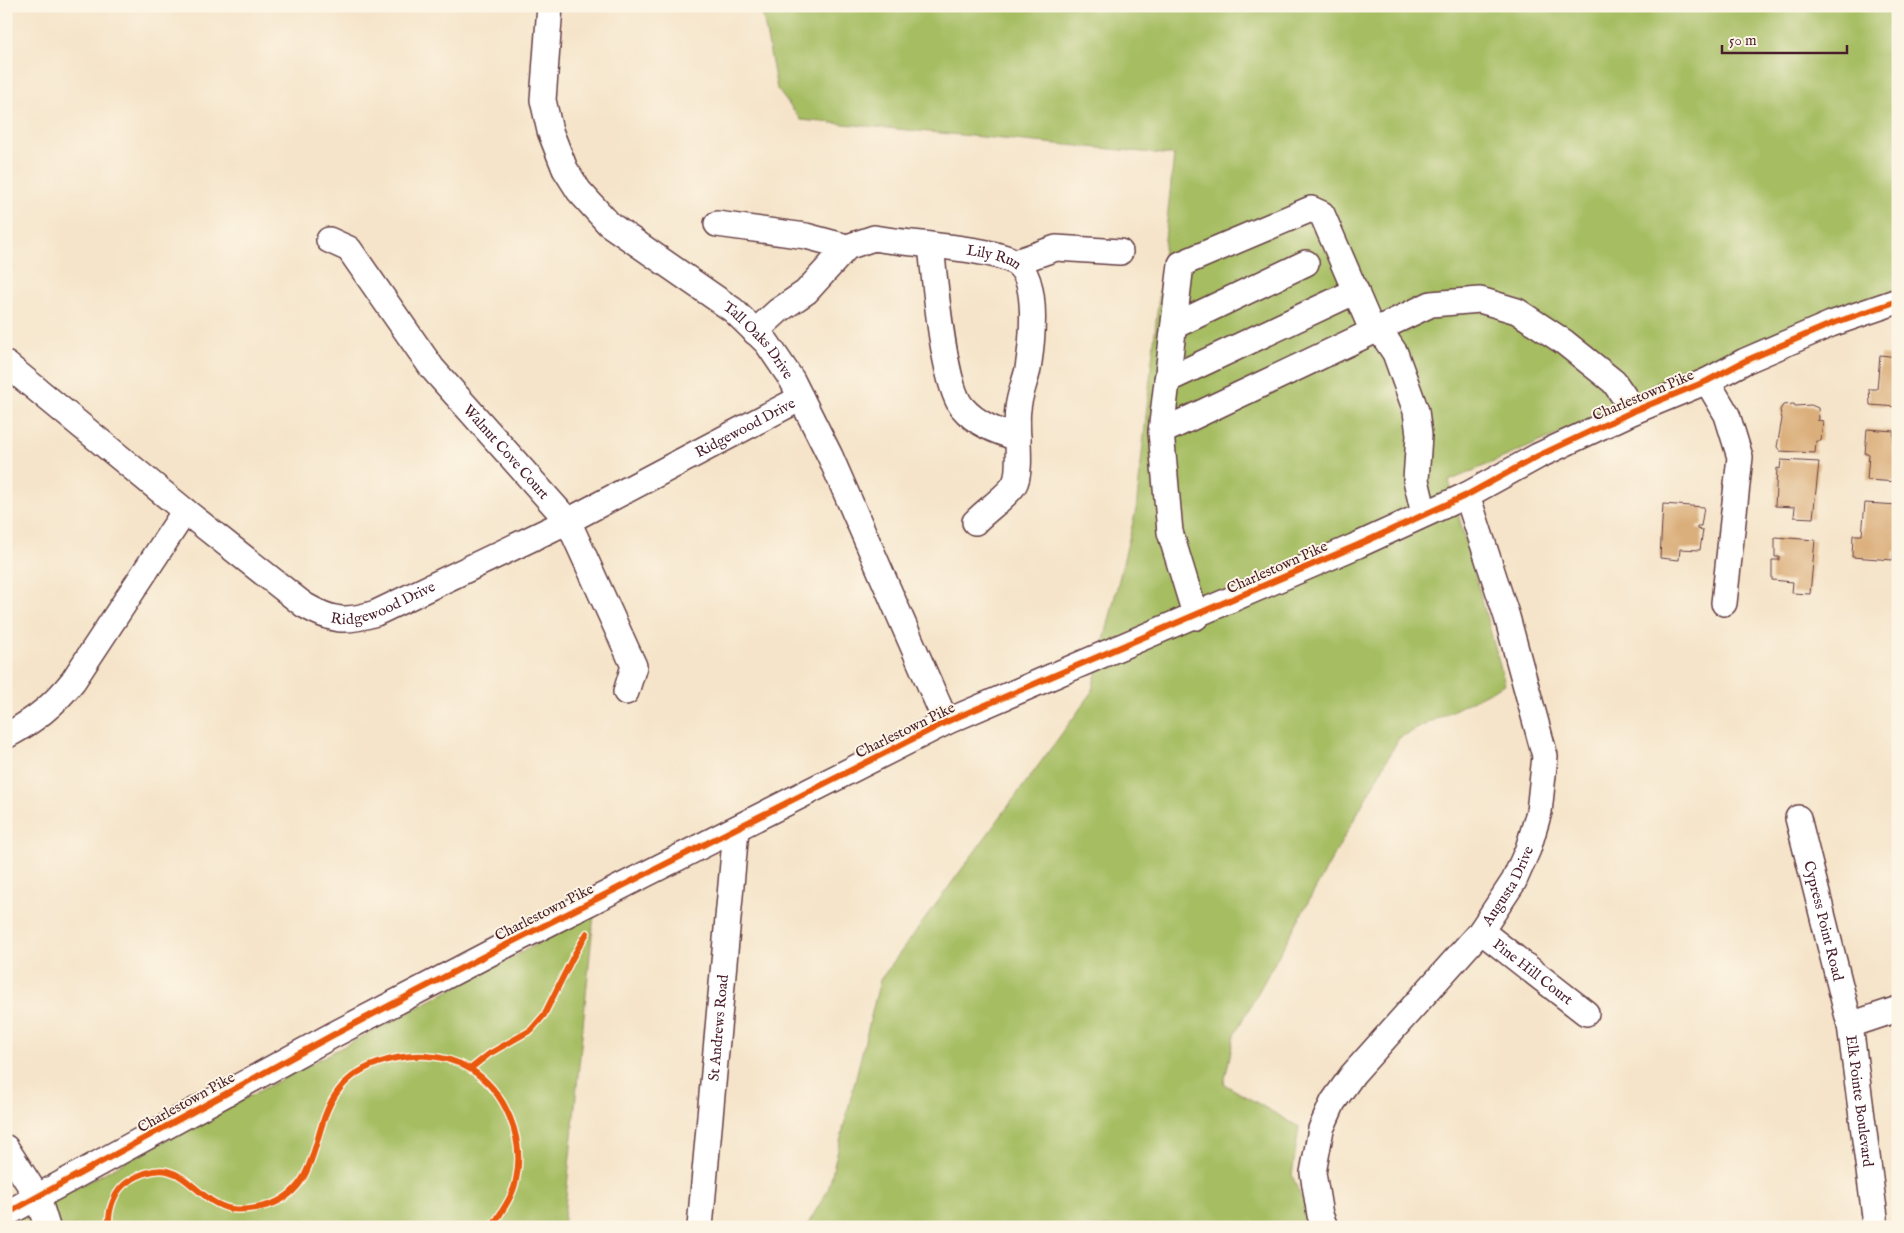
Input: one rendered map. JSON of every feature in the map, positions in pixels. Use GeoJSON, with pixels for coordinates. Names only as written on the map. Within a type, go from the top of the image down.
{"type":"FeatureCollection","features":[{"type":"Feature","properties":{"kind":"street","name":"Tall Oaks Drive"},"geometry":{"type":"LineString","coordinates":[[550,6],[543,100],[550,130],[565,169],[579,191],[609,224],[733,310],[767,343],[792,380],[830,456],[946,722]]}},
{"type":"Feature","properties":{"kind":"street"},"geometry":{"type":"LineString","coordinates":[[1196,617],[1170,532],[1161,432],[1181,264],[1310,209],[1322,214],[1356,291],[1376,330],[1395,353],[1416,410],[1419,435],[1416,480],[1424,514]]}},
{"type":"Feature","properties":{"kind":"street"},"geometry":{"type":"LineString","coordinates":[[717,224],[806,236],[847,247]]}},
{"type":"Feature","properties":{"kind":"street","name":"Lily Run"},"geometry":{"type":"LineString","coordinates":[[755,332],[778,311],[806,292],[847,247],[874,238],[985,253],[1016,262],[1025,272],[1032,292],[1028,368],[1017,410],[1018,438],[1014,484],[975,522]]}},
{"type":"Feature","properties":{"kind":"street","name":"Walnut Cove Court"},"geometry":{"type":"LineString","coordinates":[[329,240],[350,249],[432,368],[568,521],[634,666],[626,692]]}},
{"type":"Feature","properties":{"kind":"street"},"geometry":{"type":"LineString","coordinates":[[931,246],[942,336],[952,385],[962,407],[992,430],[1018,438]]}},
{"type":"Feature","properties":{"kind":"street"},"geometry":{"type":"LineString","coordinates":[[1016,262],[1056,248],[1120,252]]}},
{"type":"Feature","properties":{"kind":"street"},"geometry":{"type":"LineString","coordinates":[[1174,326],[1306,263]]}},
{"type":"Feature","properties":{"kind":"street"},"geometry":{"type":"LineString","coordinates":[[1167,380],[1356,291]]}},
{"type":"Feature","properties":{"kind":"street"},"geometry":{"type":"LineString","coordinates":[[1161,432],[1431,304],[1480,300],[1517,311],[1564,342],[1614,382],[1634,411]]}},
{"type":"Feature","properties":{"kind":"street","name":"Charlestown Pike"},"geometry":{"type":"LineString","coordinates":[[6,1214],[342,1030],[946,722],[1196,617],[1467,495],[1538,456],[1634,411],[1707,381],[1745,361],[1831,324],[1898,301]]}},
{"type":"Feature","properties":{"kind":"street","name":"Ridgewood Drive"},"geometry":{"type":"LineString","coordinates":[[6,364],[185,511],[304,605],[320,614],[346,621],[376,613],[568,521],[801,398]]}},
{"type":"Feature","properties":{"kind":"street"},"geometry":{"type":"LineString","coordinates":[[1707,381],[1727,416],[1740,457],[1724,603]]}},
{"type":"Feature","properties":{"kind":"street","name":"Augusta Drive"},"geometry":{"type":"LineString","coordinates":[[1325,1227],[1320,1215],[1312,1173],[1320,1129],[1333,1102],[1352,1074],[1481,931],[1514,882],[1528,849],[1539,812],[1545,756],[1508,617],[1467,495]]}},
{"type":"Feature","properties":{"kind":"street"},"geometry":{"type":"LineString","coordinates":[[6,736],[42,714],[57,701],[73,681],[185,511]]}},
{"type":"Feature","properties":{"kind":"street","name":"Cypress Point Road"},"geometry":{"type":"LineString","coordinates":[[1798,818],[1850,1025]]}},
{"type":"Feature","properties":{"kind":"street","name":"St Andrews Road"},"geometry":{"type":"LineString","coordinates":[[700,1227],[736,830]]}},
{"type":"Feature","properties":{"kind":"street","name":"Pine Hill Court"},"geometry":{"type":"LineString","coordinates":[[1481,931],[1586,1013]]}},
{"type":"Feature","properties":{"kind":"street","name":"Elk Pointe Boulevard"},"geometry":{"type":"LineString","coordinates":[[1874,1227],[1875,1217],[1850,1025],[1898,1009]]}},
{"type":"Feature","properties":{"kind":"street"},"geometry":{"type":"LineString","coordinates":[[6,1148],[38,1198],[47,1227]]}},
{"type":"Feature","properties":{"kind":"green space"},"geometry":{"type":"Polygon","coordinates":[[[761,6],[1898,6],[1898,288],[1449,481],[1505,684],[1399,738],[1234,1036],[1224,1084],[1299,1127],[1292,1175],[1313,1227],[806,1227],[828,1190],[880,980],[1091,694],[1136,510],[1174,155],[801,120],[777,89],[761,6]]]}},
{"type":"Feature","properties":{"kind":"green space"},"geometry":{"type":"Polygon","coordinates":[[[594,914],[563,1227],[6,1227],[6,1225],[594,914]]]}},
{"type":"Feature","properties":{"kind":"building"},"geometry":{"type":"Polygon","coordinates":[[[1880,355],[1898,357],[1898,407],[1870,405],[1869,389],[1877,389],[1880,355]]]}},
{"type":"Feature","properties":{"kind":"building"},"geometry":{"type":"Polygon","coordinates":[[[1794,404],[1795,406],[1811,405],[1818,408],[1819,419],[1817,420],[1823,421],[1821,441],[1816,441],[1815,453],[1780,451],[1777,447],[1782,419],[1780,410],[1783,405],[1794,404]]]}},
{"type":"Feature","properties":{"kind":"building"},"geometry":{"type":"Polygon","coordinates":[[[1867,429],[1894,431],[1893,443],[1898,444],[1898,482],[1867,480],[1869,454],[1865,454],[1867,429]]]}},
{"type":"Feature","properties":{"kind":"building"},"geometry":{"type":"Polygon","coordinates":[[[1781,460],[1819,462],[1813,518],[1794,517],[1795,507],[1775,506],[1777,468],[1780,469],[1781,460]]]}},
{"type":"Feature","properties":{"kind":"building"},"geometry":{"type":"Polygon","coordinates":[[[1865,503],[1898,505],[1898,551],[1894,551],[1893,560],[1852,557],[1853,535],[1862,535],[1865,503]]]}},
{"type":"Feature","properties":{"kind":"building"},"geometry":{"type":"Polygon","coordinates":[[[1663,504],[1704,507],[1701,526],[1697,526],[1697,529],[1703,530],[1700,550],[1680,549],[1679,560],[1660,558],[1663,504]]]}},
{"type":"Feature","properties":{"kind":"building"},"geometry":{"type":"Polygon","coordinates":[[[1775,537],[1815,540],[1810,594],[1792,593],[1793,582],[1772,580],[1772,560],[1779,560],[1779,557],[1775,557],[1775,537]]]}},
{"type":"Feature","properties":{"kind":"cycle path"},"geometry":{"type":"LineString","coordinates":[[6,1214],[333,1035],[498,949],[946,722],[1358,545],[1467,495],[1538,456],[1634,411],[1707,381],[1745,361],[1831,324],[1898,301]]}},
{"type":"Feature","properties":{"kind":"cycle path"},"geometry":{"type":"LineString","coordinates":[[470,1069],[489,1054],[531,1030],[544,1015],[587,933]]}},
{"type":"Feature","properties":{"kind":"cycle path"},"geometry":{"type":"LineString","coordinates":[[109,1227],[111,1207],[119,1190],[129,1181],[147,1172],[162,1170],[174,1173],[206,1197],[232,1209],[256,1208],[269,1205],[290,1193],[304,1177],[326,1114],[336,1094],[353,1076],[378,1063],[413,1056],[448,1059],[470,1069],[483,1078],[494,1090],[510,1117],[518,1148],[516,1180],[509,1198],[492,1227]]}}]}
